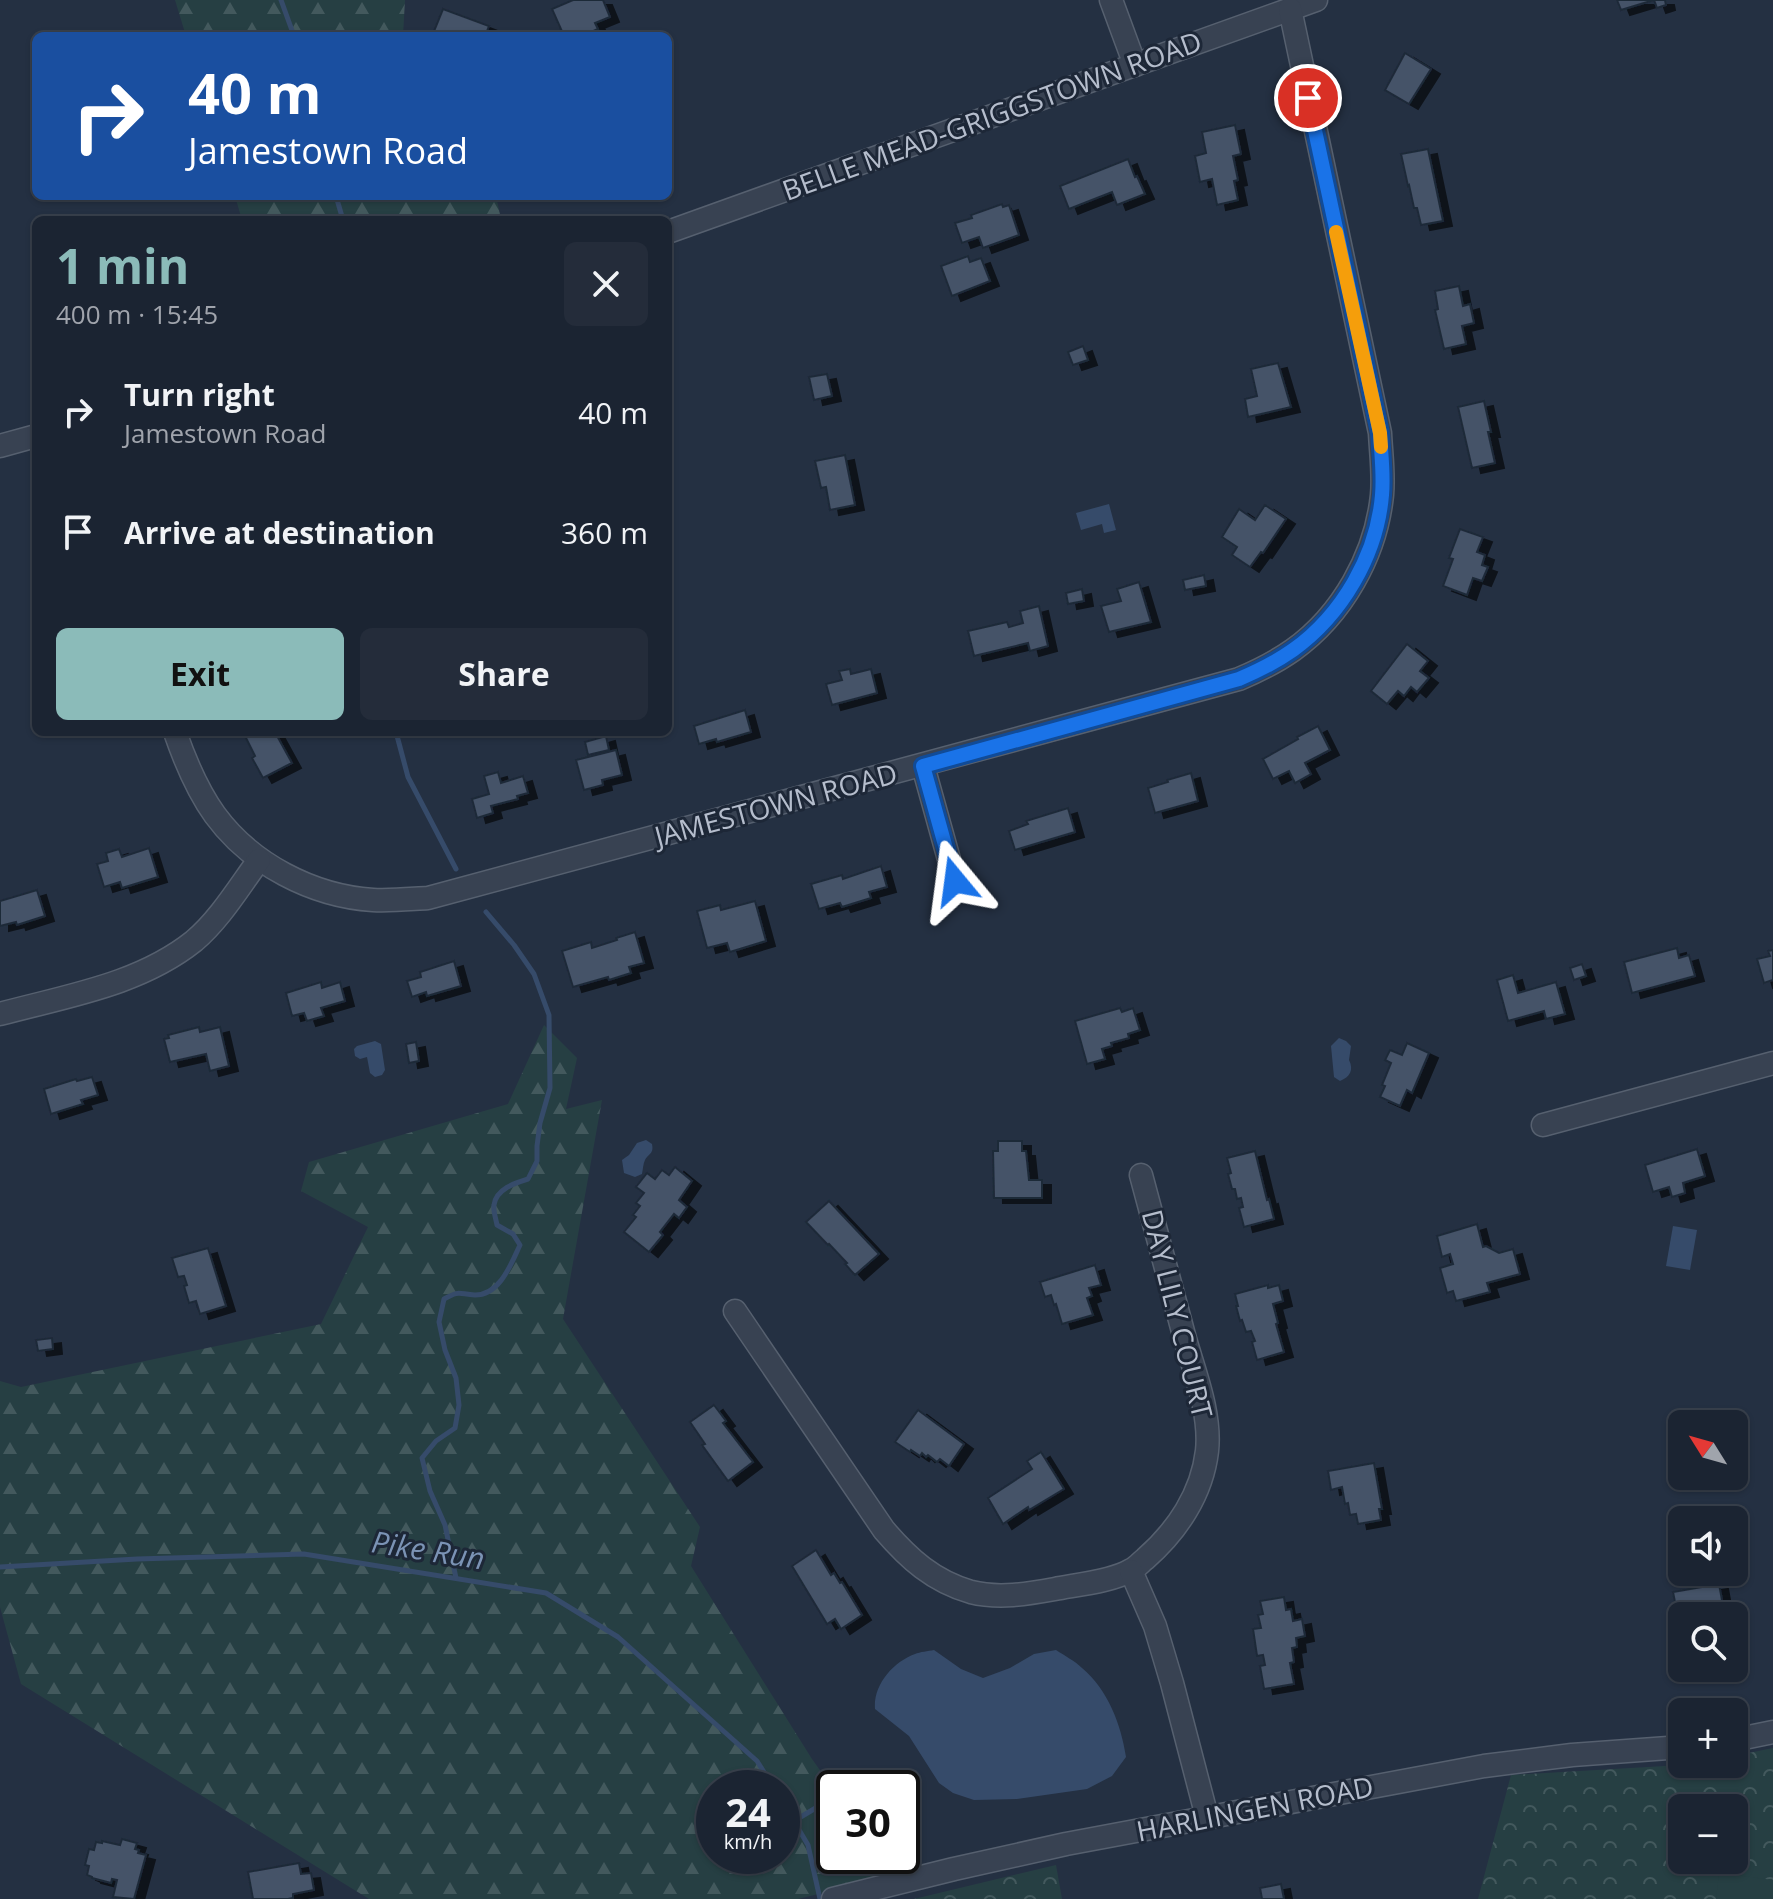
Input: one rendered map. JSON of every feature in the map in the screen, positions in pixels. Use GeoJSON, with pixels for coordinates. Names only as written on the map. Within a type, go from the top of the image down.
{"type":"FeatureCollection","features":[{"type":"Feature","properties":{"kind":"street"},"geometry":{"type":"LineString","coordinates":[[1111,0],[1135,65]]}},
{"type":"Feature","properties":{"kind":"street","name":"BELLE MEAD-GRIGGSTOWN ROAD"},"geometry":{"type":"LineString","coordinates":[[672,231],[1316,0]]}},
{"type":"Feature","properties":{"kind":"street","name":"JAMESTOWN ROAD"},"geometry":{"type":"LineString","coordinates":[[176,736],[200,792],[216,816],[259,860],[290,877],[343,895],[371,900],[428,898],[1239,679],[1267,667],[1294,650],[1317,631],[1336,608],[1366,557],[1377,524],[1382,495],[1382,464],[1380,433],[1290,9]]}},
{"type":"Feature","properties":{"kind":"street"},"geometry":{"type":"LineString","coordinates":[[0,446],[32,437]]}},
{"type":"Feature","properties":{"kind":"street"},"geometry":{"type":"LineString","coordinates":[[923,766],[955,881]]}},
{"type":"Feature","properties":{"kind":"street"},"geometry":{"type":"LineString","coordinates":[[0,1014],[113,983],[143,973],[162,962],[195,940],[217,917],[259,860]]}},
{"type":"Feature","properties":{"kind":"street"},"geometry":{"type":"LineString","coordinates":[[1543,1125],[1773,1063]]}},
{"type":"Feature","properties":{"kind":"street","name":"DAY LILY COURT"},"geometry":{"type":"LineString","coordinates":[[1131,1571],[1176,1527],[1190,1505],[1207,1450],[1203,1405],[1141,1175]]}},
{"type":"Feature","properties":{"kind":"street"},"geometry":{"type":"LineString","coordinates":[[735,1311],[884,1530],[905,1555],[925,1571],[971,1592],[998,1596],[1029,1594],[1131,1571],[1159,1640],[1207,1817]]}},
{"type":"Feature","properties":{"kind":"street"},"geometry":{"type":"LineString","coordinates":[[1748,1737],[1773,1732]]}},
{"type":"Feature","properties":{"kind":"street","name":"HARLINGEN ROAD"},"geometry":{"type":"LineString","coordinates":[[841,1897],[1038,1850],[1484,1766],[1668,1748]]}},
{"type":"Feature","properties":{"kind":"green space"},"geometry":{"type":"Polygon","coordinates":[[[175,0],[405,0],[403,32],[185,32],[175,0]]]}},
{"type":"Feature","properties":{"kind":"green space"},"geometry":{"type":"Polygon","coordinates":[[[236,200],[497,200],[500,216],[241,216],[236,200]]]}},
{"type":"Feature","properties":{"kind":"green space"},"geometry":{"type":"Polygon","coordinates":[[[544,1025],[577,1058],[566,1109],[602,1100],[563,1319],[700,1527],[691,1566],[820,1770],[816,1770],[816,1874],[894,1875],[798,1899],[369,1899],[21,1684],[0,1607],[0,1381],[21,1387],[321,1324],[368,1227],[301,1191],[309,1162],[508,1104],[544,1025]]]}},
{"type":"Feature","properties":{"kind":"green space"},"geometry":{"type":"Polygon","coordinates":[[[1773,1748],[1773,1899],[1478,1899],[1511,1775],[1668,1766],[1668,1778],[1748,1778],[1748,1753],[1773,1748]]]}},
{"type":"Feature","properties":{"kind":"green space"},"geometry":{"type":"Polygon","coordinates":[[[1056,1865],[1062,1899],[914,1899],[1056,1865]]]}},
{"type":"Feature","properties":{"kind":"green space"},"geometry":{"type":"Polygon","coordinates":[[[1719,1874],[1773,1880],[1773,1899],[1716,1899],[1719,1874]]]}},
{"type":"Feature","properties":{"kind":"water"},"geometry":{"type":"Polygon","coordinates":[[[1109,504],[1116,530],[1104,533],[1102,524],[1081,530],[1076,513],[1109,504]]]}},
{"type":"Feature","properties":{"kind":"water"},"geometry":{"type":"Polygon","coordinates":[[[1339,1038],[1351,1046],[1350,1073],[1340,1081],[1334,1077],[1331,1046],[1339,1038]]]}},
{"type":"Feature","properties":{"kind":"water"},"geometry":{"type":"Polygon","coordinates":[[[375,1041],[381,1044],[385,1070],[375,1077],[370,1073],[367,1057],[360,1059],[355,1056],[354,1049],[375,1041]]]}},
{"type":"Feature","properties":{"kind":"water"},"geometry":{"type":"Polygon","coordinates":[[[646,1140],[652,1144],[652,1150],[644,1162],[642,1174],[635,1177],[624,1173],[622,1160],[637,1143],[646,1140]]]}},
{"type":"Feature","properties":{"kind":"water"},"geometry":{"type":"Polygon","coordinates":[[[1673,1226],[1697,1230],[1690,1270],[1666,1266],[1673,1226]]]}},
{"type":"Feature","properties":{"kind":"water"},"geometry":{"type":"Polygon","coordinates":[[[934,1650],[961,1669],[983,1678],[1010,1668],[1034,1654],[1056,1650],[1079,1665],[1106,1697],[1121,1732],[1126,1757],[1112,1776],[1087,1789],[1017,1799],[974,1800],[953,1793],[939,1783],[909,1736],[875,1709],[877,1691],[892,1669],[915,1654],[934,1650]]]}},
{"type":"Feature","properties":{"kind":"building"},"geometry":{"type":"Polygon","coordinates":[[[573,0],[603,0],[610,17],[595,23],[598,29],[591,32],[562,32],[552,9],[573,0]]]}},
{"type":"Feature","properties":{"kind":"building"},"geometry":{"type":"Polygon","coordinates":[[[1617,0],[1654,0],[1621,10],[1617,0]]]}},
{"type":"Feature","properties":{"kind":"building"},"geometry":{"type":"Polygon","coordinates":[[[1654,0],[1665,0],[1666,5],[1657,8],[1654,0]]]}},
{"type":"Feature","properties":{"kind":"building"},"geometry":{"type":"Polygon","coordinates":[[[443,9],[489,26],[487,32],[434,32],[443,9]]]}},
{"type":"Feature","properties":{"kind":"building"},"geometry":{"type":"Polygon","coordinates":[[[1405,53],[1431,69],[1409,104],[1385,90],[1405,53]]]}},
{"type":"Feature","properties":{"kind":"building"},"geometry":{"type":"Polygon","coordinates":[[[1235,125],[1241,154],[1233,156],[1238,200],[1217,205],[1212,179],[1200,182],[1195,156],[1206,153],[1202,132],[1235,125]]]}},
{"type":"Feature","properties":{"kind":"building"},"geometry":{"type":"Polygon","coordinates":[[[1428,149],[1443,221],[1421,225],[1401,154],[1428,149]]]}},
{"type":"Feature","properties":{"kind":"building"},"geometry":{"type":"Polygon","coordinates":[[[1128,159],[1145,194],[1117,205],[1112,192],[1069,209],[1060,186],[1128,159]]]}},
{"type":"Feature","properties":{"kind":"building"},"geometry":{"type":"Polygon","coordinates":[[[1002,204],[1003,207],[1009,205],[1019,235],[983,248],[979,237],[962,243],[955,223],[1002,204]]]}},
{"type":"Feature","properties":{"kind":"building"},"geometry":{"type":"Polygon","coordinates":[[[968,256],[970,262],[981,258],[990,281],[952,296],[941,266],[968,256]]]}},
{"type":"Feature","properties":{"kind":"building"},"geometry":{"type":"Polygon","coordinates":[[[1459,286],[1463,306],[1470,304],[1474,323],[1462,326],[1466,344],[1444,349],[1435,310],[1438,309],[1435,291],[1459,286]]]}},
{"type":"Feature","properties":{"kind":"building"},"geometry":{"type":"Polygon","coordinates":[[[1083,346],[1088,360],[1073,365],[1068,352],[1083,346]]]}},
{"type":"Feature","properties":{"kind":"building"},"geometry":{"type":"Polygon","coordinates":[[[1278,363],[1291,407],[1248,417],[1245,399],[1257,396],[1251,369],[1278,363]]]}},
{"type":"Feature","properties":{"kind":"building"},"geometry":{"type":"Polygon","coordinates":[[[827,374],[832,396],[814,400],[809,377],[827,374]]]}},
{"type":"Feature","properties":{"kind":"building"},"geometry":{"type":"Polygon","coordinates":[[[1484,401],[1495,463],[1472,468],[1458,407],[1484,401]]]}},
{"type":"Feature","properties":{"kind":"building"},"geometry":{"type":"Polygon","coordinates":[[[845,455],[855,505],[830,510],[826,487],[821,488],[815,461],[845,455]]]}},
{"type":"Feature","properties":{"kind":"building"},"geometry":{"type":"Polygon","coordinates":[[[1265,505],[1286,519],[1250,567],[1232,555],[1237,547],[1222,537],[1239,509],[1255,520],[1265,505]]]}},
{"type":"Feature","properties":{"kind":"building"},"geometry":{"type":"Polygon","coordinates":[[[1460,529],[1483,537],[1477,552],[1485,555],[1482,565],[1488,567],[1482,581],[1473,578],[1467,595],[1443,586],[1460,529]]]}},
{"type":"Feature","properties":{"kind":"building"},"geometry":{"type":"Polygon","coordinates":[[[1204,575],[1206,586],[1185,590],[1183,580],[1204,575]]]}},
{"type":"Feature","properties":{"kind":"building"},"geometry":{"type":"Polygon","coordinates":[[[1139,582],[1151,622],[1109,632],[1101,606],[1121,601],[1117,589],[1139,582]]]}},
{"type":"Feature","properties":{"kind":"building"},"geometry":{"type":"Polygon","coordinates":[[[1082,589],[1084,601],[1068,604],[1066,593],[1082,589]]]}},
{"type":"Feature","properties":{"kind":"building"},"geometry":{"type":"Polygon","coordinates":[[[1039,606],[1048,646],[1030,651],[1028,643],[974,656],[968,631],[1007,622],[1009,627],[1023,623],[1020,611],[1039,606]]]}},
{"type":"Feature","properties":{"kind":"building"},"geometry":{"type":"Polygon","coordinates":[[[1407,644],[1428,661],[1420,671],[1429,678],[1417,692],[1411,687],[1404,696],[1398,691],[1387,704],[1371,691],[1407,644]]]}},
{"type":"Feature","properties":{"kind":"building"},"geometry":{"type":"Polygon","coordinates":[[[850,669],[851,674],[871,669],[877,693],[832,705],[826,684],[842,680],[839,671],[850,669]]]}},
{"type":"Feature","properties":{"kind":"building"},"geometry":{"type":"Polygon","coordinates":[[[745,710],[751,732],[699,744],[694,726],[745,710]]]}},
{"type":"Feature","properties":{"kind":"building"},"geometry":{"type":"Polygon","coordinates":[[[1318,726],[1330,750],[1305,763],[1311,774],[1295,783],[1289,771],[1273,779],[1263,759],[1318,726]]]}},
{"type":"Feature","properties":{"kind":"building"},"geometry":{"type":"Polygon","coordinates":[[[245,736],[277,736],[292,763],[263,778],[252,758],[255,756],[245,736]]]}},
{"type":"Feature","properties":{"kind":"building"},"geometry":{"type":"Polygon","coordinates":[[[606,736],[609,750],[588,755],[585,742],[606,736]]]}},
{"type":"Feature","properties":{"kind":"building"},"geometry":{"type":"Polygon","coordinates":[[[616,750],[622,775],[602,780],[603,785],[584,790],[576,760],[616,750]]]}},
{"type":"Feature","properties":{"kind":"building"},"geometry":{"type":"Polygon","coordinates":[[[498,772],[501,783],[523,776],[528,793],[491,806],[493,813],[477,818],[472,799],[489,794],[484,776],[498,772]]]}},
{"type":"Feature","properties":{"kind":"building"},"geometry":{"type":"Polygon","coordinates":[[[1191,773],[1198,801],[1155,813],[1148,788],[1191,773]]]}},
{"type":"Feature","properties":{"kind":"building"},"geometry":{"type":"Polygon","coordinates":[[[1068,808],[1075,832],[1015,850],[1009,831],[1028,824],[1026,821],[1068,808]]]}},
{"type":"Feature","properties":{"kind":"building"},"geometry":{"type":"Polygon","coordinates":[[[149,848],[158,877],[122,888],[120,882],[104,887],[97,864],[108,861],[106,853],[119,849],[122,857],[149,848]]]}},
{"type":"Feature","properties":{"kind":"building"},"geometry":{"type":"Polygon","coordinates":[[[881,866],[887,887],[869,892],[871,898],[842,907],[840,903],[819,909],[811,884],[842,875],[843,879],[881,866]]]}},
{"type":"Feature","properties":{"kind":"building"},"geometry":{"type":"Polygon","coordinates":[[[37,890],[45,916],[17,925],[16,922],[0,926],[0,901],[37,890]]]}},
{"type":"Feature","properties":{"kind":"building"},"geometry":{"type":"Polygon","coordinates":[[[755,901],[766,941],[730,952],[727,943],[707,948],[697,911],[720,905],[721,910],[755,901]]]}},
{"type":"Feature","properties":{"kind":"building"},"geometry":{"type":"Polygon","coordinates":[[[635,932],[644,963],[629,967],[631,973],[573,987],[562,951],[591,942],[592,948],[635,932]]]}},
{"type":"Feature","properties":{"kind":"building"},"geometry":{"type":"Polygon","coordinates":[[[1677,948],[1679,958],[1689,955],[1695,976],[1632,993],[1624,962],[1677,948]]]}},
{"type":"Feature","properties":{"kind":"building"},"geometry":{"type":"Polygon","coordinates":[[[1773,950],[1773,980],[1764,983],[1757,959],[1770,956],[1768,951],[1773,950]]]}},
{"type":"Feature","properties":{"kind":"building"},"geometry":{"type":"Polygon","coordinates":[[[454,961],[461,986],[412,997],[407,981],[421,977],[420,972],[454,961]]]}},
{"type":"Feature","properties":{"kind":"building"},"geometry":{"type":"Polygon","coordinates":[[[1582,964],[1586,976],[1574,980],[1570,968],[1582,964]]]}},
{"type":"Feature","properties":{"kind":"building"},"geometry":{"type":"Polygon","coordinates":[[[1513,975],[1518,993],[1556,982],[1565,1014],[1546,1019],[1544,1011],[1508,1021],[1497,980],[1513,975]]]}},
{"type":"Feature","properties":{"kind":"building"},"geometry":{"type":"Polygon","coordinates":[[[321,982],[322,988],[340,982],[345,1001],[321,1008],[324,1016],[307,1021],[304,1013],[292,1016],[286,993],[321,982]]]}},
{"type":"Feature","properties":{"kind":"building"},"geometry":{"type":"Polygon","coordinates":[[[1120,1008],[1122,1012],[1133,1008],[1140,1030],[1102,1049],[1105,1059],[1087,1064],[1075,1021],[1120,1008]]]}},
{"type":"Feature","properties":{"kind":"building"},"geometry":{"type":"Polygon","coordinates":[[[199,1027],[200,1032],[220,1027],[229,1066],[210,1071],[206,1054],[170,1062],[164,1039],[169,1038],[168,1035],[199,1027]]]}},
{"type":"Feature","properties":{"kind":"building"},"geometry":{"type":"Polygon","coordinates":[[[416,1042],[419,1061],[409,1063],[406,1044],[416,1042]]]}},
{"type":"Feature","properties":{"kind":"building"},"geometry":{"type":"Polygon","coordinates":[[[1407,1043],[1429,1053],[1412,1093],[1407,1090],[1400,1106],[1380,1097],[1391,1063],[1385,1060],[1390,1050],[1402,1055],[1407,1043]]]}},
{"type":"Feature","properties":{"kind":"building"},"geometry":{"type":"Polygon","coordinates":[[[92,1077],[98,1095],[81,1100],[83,1104],[51,1114],[44,1089],[92,1077]]]}},
{"type":"Feature","properties":{"kind":"building"},"geometry":{"type":"Polygon","coordinates":[[[998,1141],[1022,1141],[1029,1180],[1042,1180],[1042,1198],[994,1198],[993,1151],[998,1151],[998,1141]]]}},
{"type":"Feature","properties":{"kind":"building"},"geometry":{"type":"Polygon","coordinates":[[[1697,1149],[1705,1176],[1683,1183],[1685,1193],[1672,1197],[1669,1187],[1653,1192],[1645,1165],[1697,1149]]]}},
{"type":"Feature","properties":{"kind":"building"},"geometry":{"type":"Polygon","coordinates":[[[1255,1151],[1274,1219],[1244,1227],[1239,1208],[1243,1207],[1241,1198],[1237,1199],[1235,1189],[1232,1189],[1227,1158],[1255,1151]]]}},
{"type":"Feature","properties":{"kind":"building"},"geometry":{"type":"Polygon","coordinates":[[[675,1167],[692,1181],[679,1200],[687,1207],[679,1218],[674,1214],[649,1252],[624,1232],[636,1217],[633,1215],[640,1206],[636,1203],[644,1193],[636,1187],[647,1173],[655,1179],[662,1170],[669,1175],[675,1167]]]}},
{"type":"Feature","properties":{"kind":"building"},"geometry":{"type":"Polygon","coordinates":[[[829,1201],[879,1254],[855,1275],[806,1222],[829,1201]]]}},
{"type":"Feature","properties":{"kind":"building"},"geometry":{"type":"Polygon","coordinates":[[[1477,1224],[1483,1247],[1499,1253],[1513,1249],[1520,1274],[1487,1283],[1490,1292],[1456,1301],[1453,1291],[1447,1293],[1440,1268],[1453,1264],[1450,1254],[1442,1257],[1437,1236],[1477,1224]]]}},
{"type":"Feature","properties":{"kind":"building"},"geometry":{"type":"Polygon","coordinates":[[[208,1248],[226,1306],[200,1314],[196,1301],[189,1303],[184,1276],[178,1277],[172,1258],[208,1248]]]}},
{"type":"Feature","properties":{"kind":"building"},"geometry":{"type":"Polygon","coordinates":[[[1095,1265],[1101,1285],[1089,1288],[1092,1296],[1087,1298],[1093,1315],[1062,1324],[1056,1304],[1051,1295],[1045,1297],[1040,1282],[1095,1265]]]}},
{"type":"Feature","properties":{"kind":"building"},"geometry":{"type":"Polygon","coordinates":[[[1268,1285],[1268,1288],[1279,1285],[1283,1301],[1273,1304],[1284,1352],[1257,1360],[1252,1342],[1255,1341],[1251,1331],[1246,1332],[1240,1321],[1235,1294],[1268,1285]]]}},
{"type":"Feature","properties":{"kind":"building"},"geometry":{"type":"Polygon","coordinates":[[[52,1338],[53,1349],[38,1351],[36,1340],[52,1338]]]}},
{"type":"Feature","properties":{"kind":"building"},"geometry":{"type":"Polygon","coordinates":[[[714,1405],[726,1421],[723,1423],[753,1462],[728,1481],[690,1422],[714,1405]]]}},
{"type":"Feature","properties":{"kind":"building"},"geometry":{"type":"Polygon","coordinates":[[[918,1410],[964,1444],[949,1466],[940,1459],[937,1462],[928,1455],[910,1452],[895,1442],[918,1410]]]}},
{"type":"Feature","properties":{"kind":"building"},"geometry":{"type":"Polygon","coordinates":[[[1041,1452],[1064,1489],[1003,1524],[988,1498],[1032,1469],[1027,1461],[1041,1452]]]}},
{"type":"Feature","properties":{"kind":"building"},"geometry":{"type":"Polygon","coordinates":[[[1374,1463],[1381,1520],[1358,1524],[1356,1514],[1350,1515],[1348,1503],[1345,1504],[1342,1487],[1331,1490],[1328,1471],[1374,1463]]]}},
{"type":"Feature","properties":{"kind":"building"},"geometry":{"type":"Polygon","coordinates":[[[816,1550],[831,1575],[834,1573],[842,1582],[862,1615],[841,1629],[835,1619],[827,1624],[792,1566],[816,1550]]]}},
{"type":"Feature","properties":{"kind":"building"},"geometry":{"type":"Polygon","coordinates":[[[1719,1586],[1722,1602],[1675,1602],[1673,1592],[1719,1586]]]}},
{"type":"Feature","properties":{"kind":"building"},"geometry":{"type":"Polygon","coordinates":[[[1284,1597],[1286,1610],[1291,1609],[1293,1621],[1302,1619],[1305,1636],[1296,1638],[1297,1647],[1292,1648],[1294,1662],[1290,1663],[1294,1684],[1264,1689],[1260,1666],[1265,1665],[1263,1655],[1257,1656],[1253,1629],[1261,1628],[1258,1615],[1263,1614],[1260,1601],[1284,1597]]]}},
{"type":"Feature","properties":{"kind":"building"},"geometry":{"type":"Polygon","coordinates":[[[122,1839],[137,1843],[135,1849],[139,1850],[138,1853],[146,1855],[134,1899],[113,1897],[117,1880],[112,1879],[111,1883],[92,1878],[87,1875],[89,1866],[85,1865],[89,1849],[94,1850],[96,1842],[120,1845],[122,1839]]]}},
{"type":"Feature","properties":{"kind":"building"},"geometry":{"type":"Polygon","coordinates":[[[299,1863],[301,1874],[311,1873],[314,1890],[293,1894],[293,1898],[288,1899],[253,1899],[248,1872],[299,1863]]]}},
{"type":"Feature","properties":{"kind":"building"},"geometry":{"type":"Polygon","coordinates":[[[1281,1884],[1284,1899],[1262,1899],[1260,1888],[1281,1884]]]}},
{"type":"Feature","properties":{"kind":"waterway"},"geometry":{"type":"LineString","coordinates":[[281,0],[293,32]]}},
{"type":"Feature","properties":{"kind":"waterway"},"geometry":{"type":"LineString","coordinates":[[337,200],[342,216]]}},
{"type":"Feature","properties":{"kind":"waterway"},"geometry":{"type":"LineString","coordinates":[[397,736],[408,777],[456,869]]}},
{"type":"Feature","properties":{"kind":"waterway"},"geometry":{"type":"LineString","coordinates":[[456,1578],[445,1525],[430,1491],[422,1458],[436,1441],[455,1428],[459,1405],[456,1378],[439,1322],[444,1299],[456,1294],[484,1294],[498,1284],[513,1261],[520,1245],[513,1234],[497,1225],[494,1205],[502,1191],[528,1179],[537,1161],[540,1123],[550,1088],[549,1015],[534,974],[486,912]]}},
{"type":"Feature","properties":{"kind":"waterway","name":"Pike Run"},"geometry":{"type":"LineString","coordinates":[[0,1567],[304,1554],[546,1593],[618,1637],[757,1761],[763,1770]]}},
{"type":"Feature","properties":{"kind":"waterway"},"geometry":{"type":"LineString","coordinates":[[800,1817],[816,1808]]}},
{"type":"Feature","properties":{"kind":"waterway","name":"Pike Run"},"geometry":{"type":"LineString","coordinates":[[800,1831],[808,1845],[820,1899]]}},
{"type":"Feature","properties":{"kind":"slow traffic"},"geometry":{"type":"LineString","coordinates":[[1336,232],[1381,447]]}},
{"type":"Feature","properties":{"kind":"route"},"geometry":{"type":"LineString","coordinates":[[955,881],[923,766],[1239,679],[1267,667],[1317,631],[1352,585],[1366,557],[1377,524],[1382,495],[1380,433],[1308,98]]}}]}
